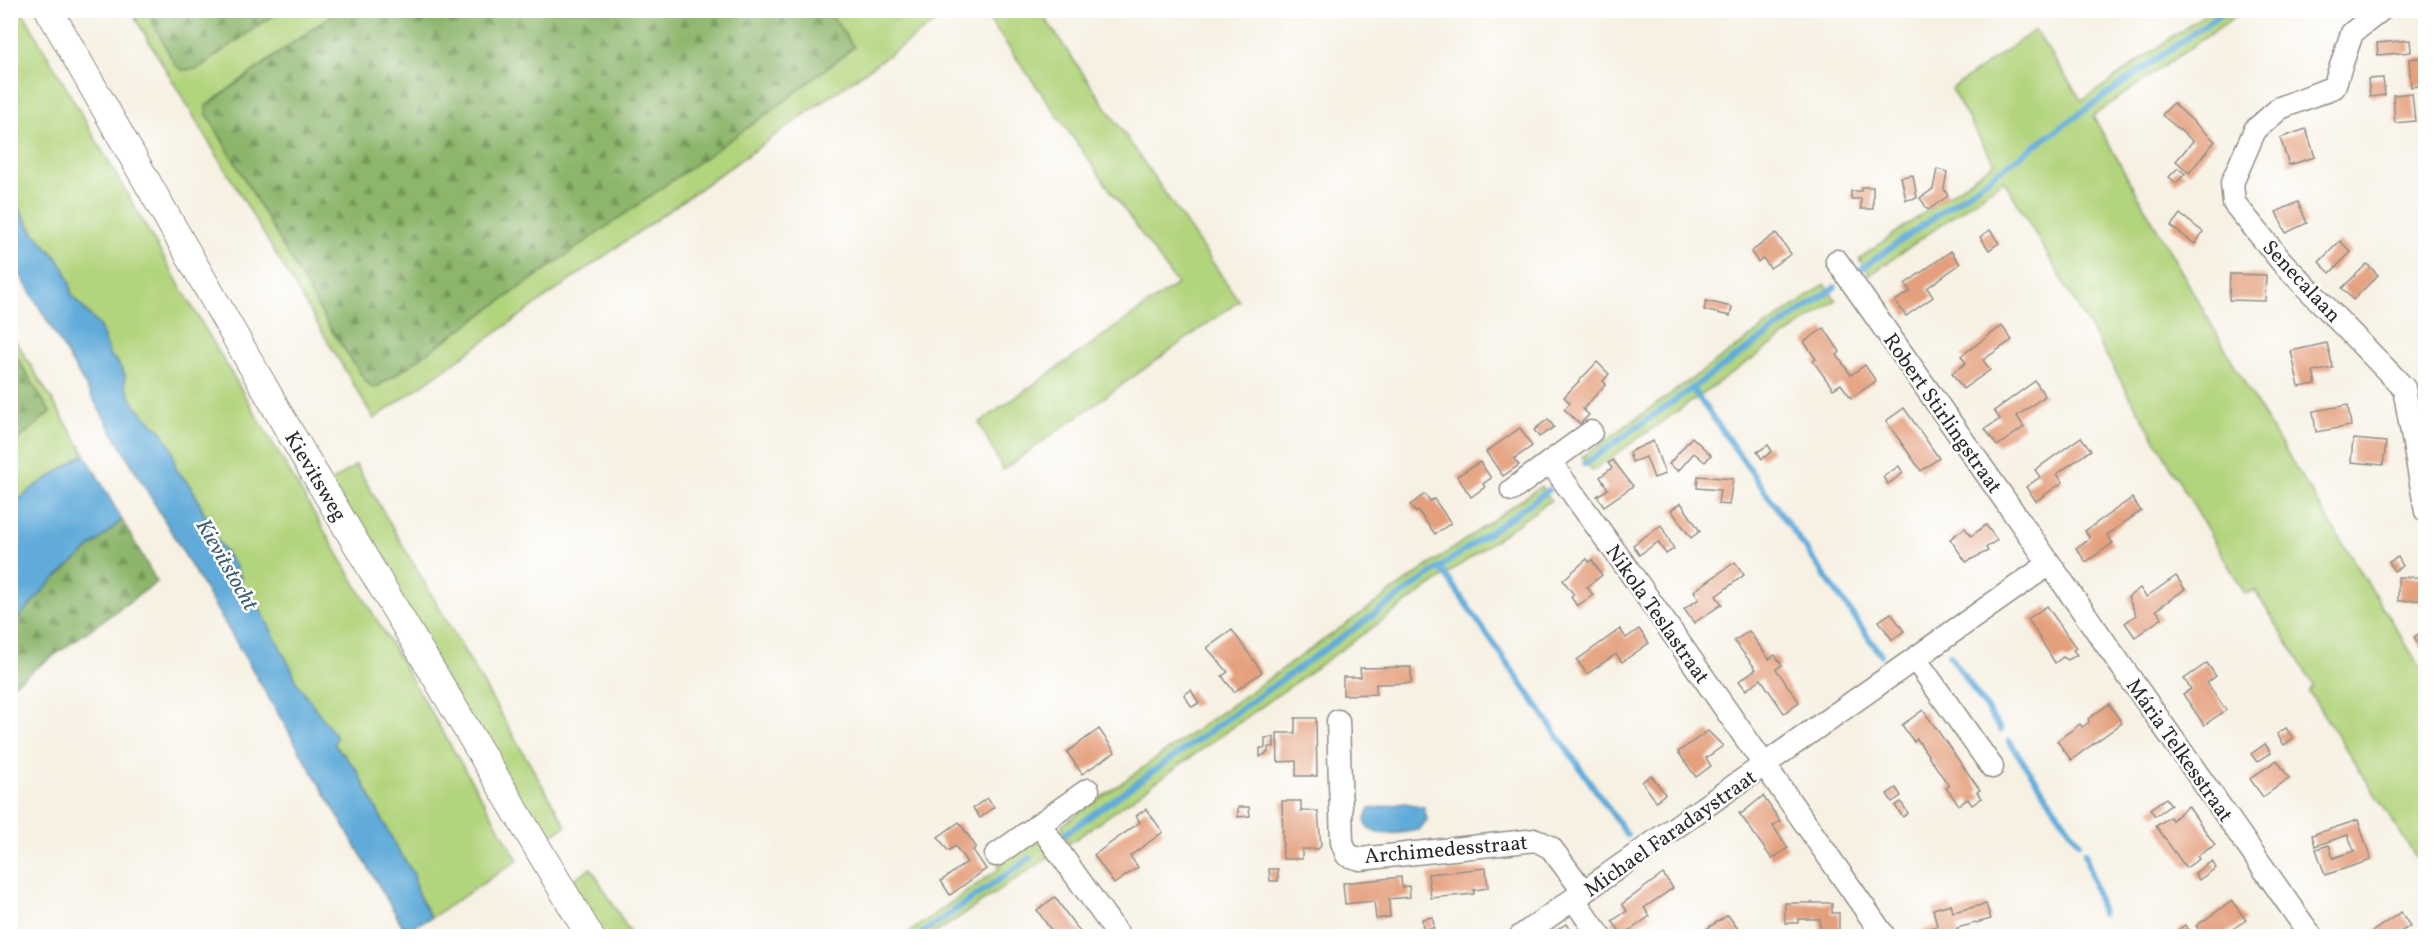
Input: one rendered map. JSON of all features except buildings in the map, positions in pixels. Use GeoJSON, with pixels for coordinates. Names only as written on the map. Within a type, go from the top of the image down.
{"type":"FeatureCollection","features":[{"type":"Feature","properties":{"kind":"street","name":"Kievitsweg"},"geometry":{"type":"LineString","coordinates":[[49,10],[288,429],[590,936]]}},
{"type":"Feature","properties":{"kind":"street","name":"Senecalaan"},"geometry":{"type":"LineString","coordinates":[[2381,10],[2352,33],[2334,87],[2280,108],[2255,130],[2232,183],[2234,203],[2282,262],[2404,388],[2426,511]]}},
{"type":"Feature","properties":{"kind":"street","name":"Robert Stirlingstraat"},"geometry":{"type":"LineString","coordinates":[[1837,261],[2049,564]]}},
{"type":"Feature","properties":{"kind":"street"},"geometry":{"type":"LineString","coordinates":[[1512,490],[1591,432]]}},
{"type":"Feature","properties":{"kind":"street","name":"Nikola Teslastraat"},"geometry":{"type":"LineString","coordinates":[[1550,462],[1765,766]]}},
{"type":"Feature","properties":{"kind":"street","name":"Michael Faradaystraat"},"geometry":{"type":"LineString","coordinates":[[1521,936],[1916,660],[2049,564]]}},
{"type":"Feature","properties":{"kind":"street","name":"Mária Telkesstraat"},"geometry":{"type":"LineString","coordinates":[[2049,564],[2307,935]]}},
{"type":"Feature","properties":{"kind":"street"},"geometry":{"type":"LineString","coordinates":[[1916,660],[1992,767]]}},
{"type":"Feature","properties":{"kind":"street","name":"Archimedesstraat"},"geometry":{"type":"LineString","coordinates":[[1338,721],[1342,842],[1347,855],[1360,859],[1536,840],[1551,848],[1579,896]]}},
{"type":"Feature","properties":{"kind":"street","name":"Michael Faradaystraat"},"geometry":{"type":"LineString","coordinates":[[1765,766],[1884,936]]}},
{"type":"Feature","properties":{"kind":"street"},"geometry":{"type":"LineString","coordinates":[[996,855],[1088,790]]}},
{"type":"Feature","properties":{"kind":"street"},"geometry":{"type":"LineString","coordinates":[[1039,824],[1119,936]]}},
{"type":"Feature","properties":{"kind":"street","name":"Michael Faradaystraat"},"geometry":{"type":"LineString","coordinates":[[1579,896],[1600,936]]}},
{"type":"Feature","properties":{"kind":"green space"},"geometry":{"type":"Polygon","coordinates":[[[2211,10],[2243,11],[2093,116],[2263,415],[2425,675],[2425,871],[2309,692],[2314,685],[2255,590],[2245,594],[2004,180],[1870,275],[1859,259],[1994,163],[1951,89],[2035,30],[2082,101],[2211,10]]]}},
{"type":"Feature","properties":{"kind":"green space"},"geometry":{"type":"Polygon","coordinates":[[[11,11],[22,11],[176,279],[518,860],[431,918],[417,892],[413,874],[356,769],[334,744],[336,738],[297,683],[260,609],[240,587],[241,577],[219,543],[192,488],[176,469],[172,449],[162,432],[135,406],[125,385],[125,375],[116,360],[110,356],[100,327],[71,294],[58,258],[35,234],[11,194],[11,11]]]}},
{"type":"Feature","properties":{"kind":"green space"},"geometry":{"type":"Polygon","coordinates":[[[131,11],[147,11],[175,65],[197,69],[279,11],[337,11],[227,90],[206,112],[329,326],[364,379],[373,388],[394,376],[774,109],[854,47],[828,11],[885,11],[896,20],[909,11],[951,11],[374,419],[131,11]]]}},
{"type":"Feature","properties":{"kind":"green space"},"geometry":{"type":"Polygon","coordinates":[[[147,11],[279,11],[197,69],[182,70],[175,65],[147,11]]]}},
{"type":"Feature","properties":{"kind":"green space"},"geometry":{"type":"Polygon","coordinates":[[[337,11],[828,11],[854,47],[774,109],[373,389],[329,326],[206,112],[206,106],[337,11]]]}},
{"type":"Feature","properties":{"kind":"green space"},"geometry":{"type":"Polygon","coordinates":[[[983,11],[1040,11],[1239,301],[1003,470],[979,423],[1177,284],[983,11]]]}},
{"type":"Feature","properties":{"kind":"green space"},"geometry":{"type":"Polygon","coordinates":[[[1825,284],[1836,300],[1592,471],[1582,457],[1825,284]]]}},
{"type":"Feature","properties":{"kind":"green space"},"geometry":{"type":"Polygon","coordinates":[[[11,333],[85,454],[34,487],[11,506],[11,446],[50,412],[11,347],[11,333]]]}},
{"type":"Feature","properties":{"kind":"green space"},"geometry":{"type":"Polygon","coordinates":[[[10,347],[50,412],[11,446],[10,446],[10,347]]]}},
{"type":"Feature","properties":{"kind":"green space"},"geometry":{"type":"Polygon","coordinates":[[[356,465],[566,826],[542,841],[330,483],[356,465]]]}},
{"type":"Feature","properties":{"kind":"green space"},"geometry":{"type":"Polygon","coordinates":[[[1541,486],[1551,500],[1069,844],[1063,833],[1062,825],[1541,486]]]}},
{"type":"Feature","properties":{"kind":"green space"},"geometry":{"type":"Polygon","coordinates":[[[122,520],[157,582],[11,686],[10,626],[52,581],[122,520]]]}},
{"type":"Feature","properties":{"kind":"green space"},"geometry":{"type":"Polygon","coordinates":[[[1031,840],[1038,841],[1052,855],[931,936],[904,936],[1000,868],[998,864],[1031,840]]]}},
{"type":"Feature","properties":{"kind":"green space"},"geometry":{"type":"Polygon","coordinates":[[[591,868],[632,936],[599,936],[567,883],[591,868]]]}},
{"type":"Feature","properties":{"kind":"water","name":"Kievitstocht"},"geometry":{"type":"Polygon","coordinates":[[[10,194],[28,225],[64,269],[68,276],[71,294],[100,327],[110,356],[116,360],[125,375],[125,385],[135,406],[162,432],[172,449],[176,469],[192,488],[219,543],[237,569],[241,587],[260,609],[297,683],[337,738],[334,744],[356,769],[398,850],[414,874],[417,892],[431,918],[405,930],[11,259],[10,194]]]}},
{"type":"Feature","properties":{"kind":"water"},"geometry":{"type":"Polygon","coordinates":[[[85,454],[122,520],[52,581],[11,626],[11,506],[34,487],[85,454]]]}},
{"type":"Feature","properties":{"kind":"water"},"geometry":{"type":"Polygon","coordinates":[[[1405,803],[1424,807],[1427,820],[1419,830],[1386,834],[1378,833],[1367,825],[1365,818],[1370,809],[1405,803]]]}},
{"type":"Feature","properties":{"kind":"waterway"},"geometry":{"type":"LineString","coordinates":[[1861,269],[2226,10]]}},
{"type":"Feature","properties":{"kind":"waterway"},"geometry":{"type":"LineString","coordinates":[[1585,464],[1835,287]]}},
{"type":"Feature","properties":{"kind":"waterway"},"geometry":{"type":"LineString","coordinates":[[1692,388],[1881,655]]}},
{"type":"Feature","properties":{"kind":"waterway"},"geometry":{"type":"LineString","coordinates":[[1065,834],[1549,490]]}},
{"type":"Feature","properties":{"kind":"waterway"},"geometry":{"type":"LineString","coordinates":[[1440,567],[1627,835]]}},
{"type":"Feature","properties":{"kind":"waterway"},"geometry":{"type":"LineString","coordinates":[[1950,655],[2001,730]]}},
{"type":"Feature","properties":{"kind":"waterway"},"geometry":{"type":"LineString","coordinates":[[2009,741],[2079,843]]}},
{"type":"Feature","properties":{"kind":"waterway"},"geometry":{"type":"LineString","coordinates":[[2085,853],[2102,914]]}},
{"type":"Feature","properties":{"kind":"waterway"},"geometry":{"type":"LineString","coordinates":[[918,936],[1030,858]]}}]}
